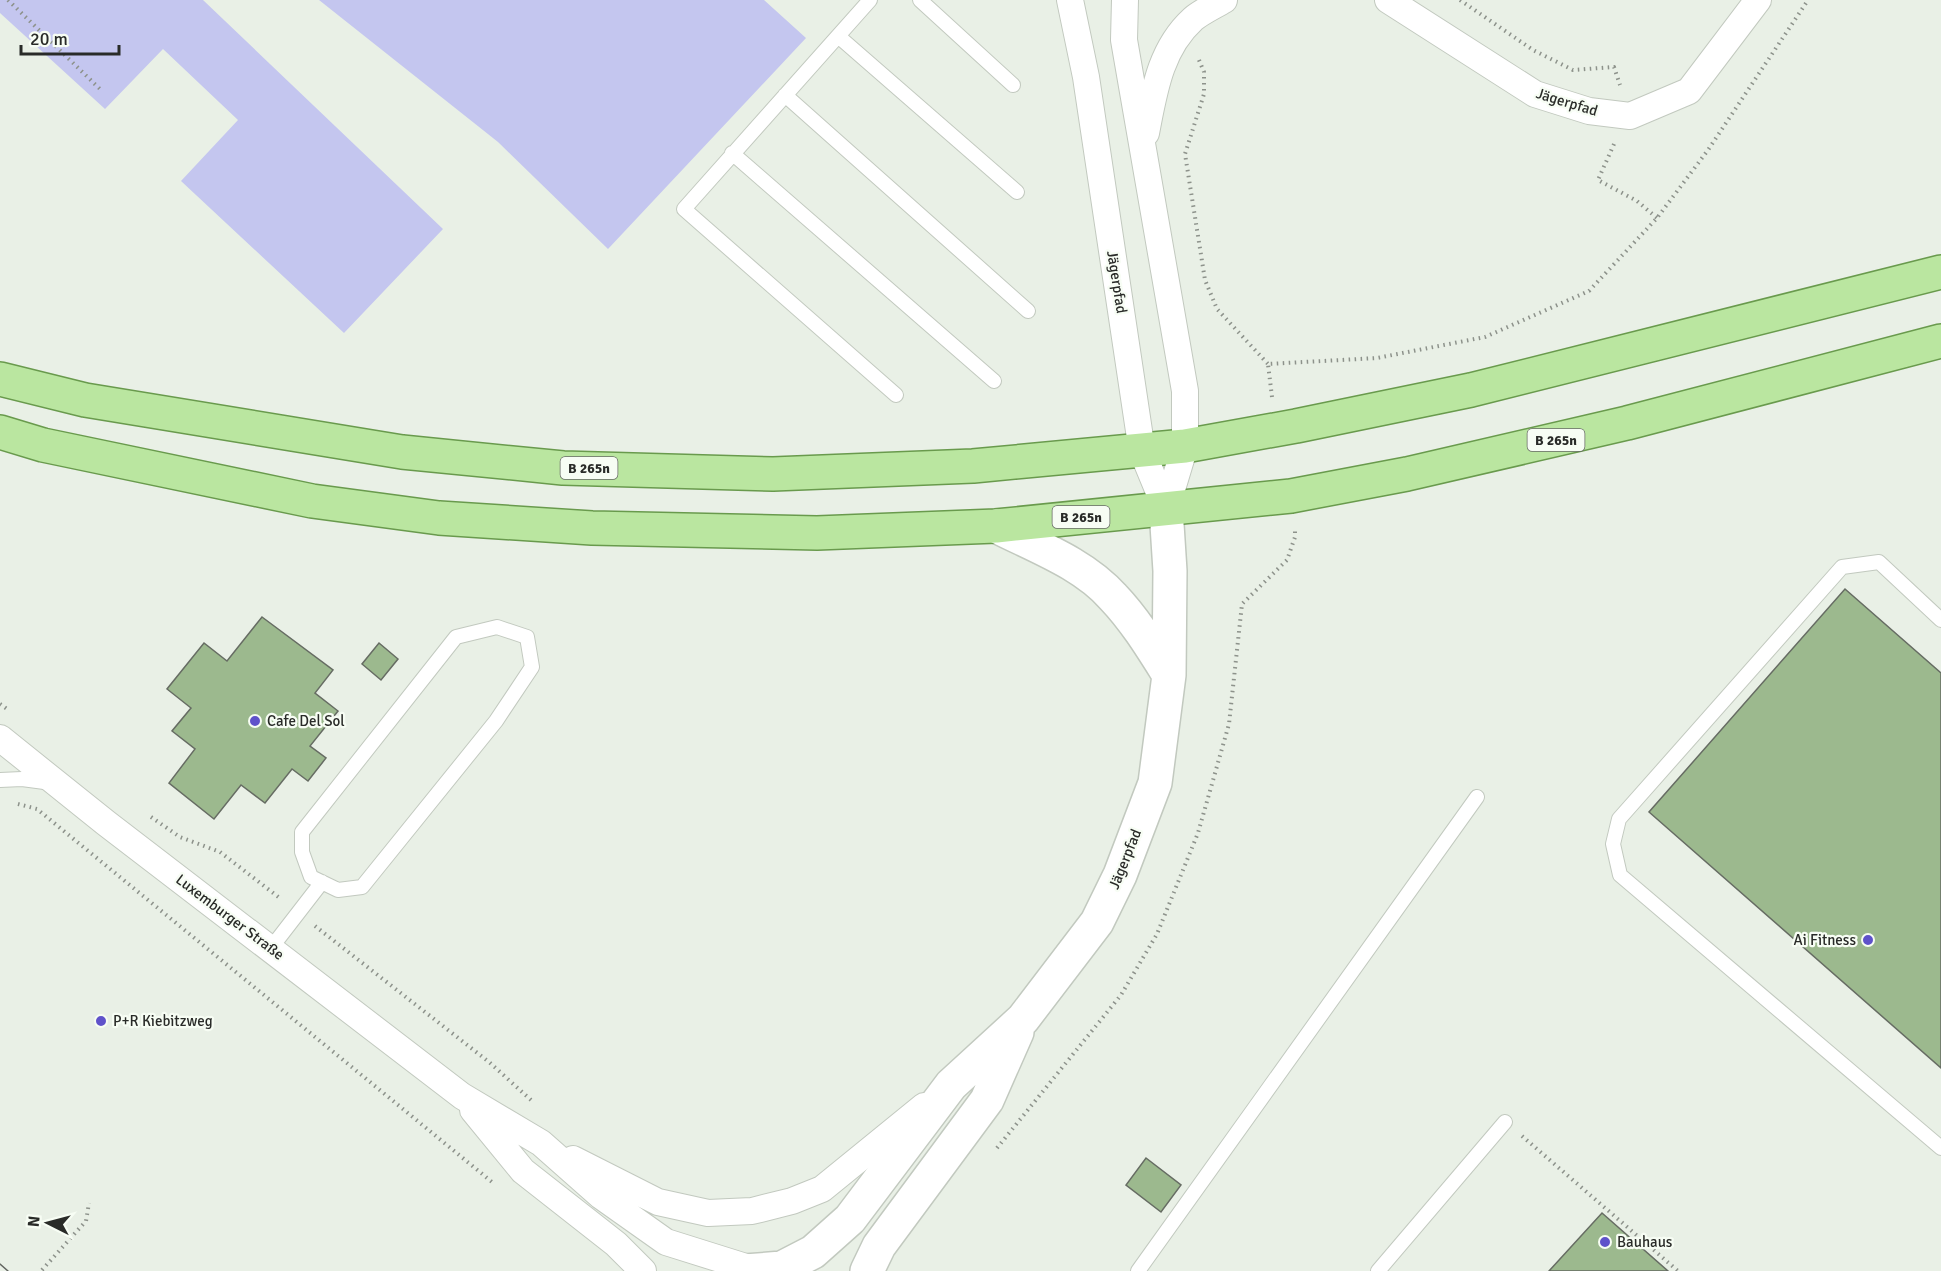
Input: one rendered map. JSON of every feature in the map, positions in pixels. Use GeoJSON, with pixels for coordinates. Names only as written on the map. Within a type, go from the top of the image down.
{"type":"FeatureCollection","features":[{"type":"Feature","properties":{"kind":"main road","name":"B 265n"},"geometry":{"type":"LineString","coordinates":[[0,379],[85,400],[402,452],[563,468],[773,474],[973,466],[1185,446],[1277,430],[1471,390],[1941,272]]}},
{"type":"Feature","properties":{"kind":"main road","name":"B 265n"},"geometry":{"type":"LineString","coordinates":[[0,432],[43,445],[312,501],[439,518],[592,528],[817,533],[996,526],[1291,496],[1407,474],[1627,423],[1941,341]]}},
{"type":"Feature","properties":{"kind":"street","name":"Jägerpfad"},"geometry":{"type":"LineString","coordinates":[[1023,1019],[1097,921],[1120,875],[1155,783],[1169,675],[1170,571],[1166,509],[1142,451],[1086,77],[1070,0]]}},
{"type":"Feature","properties":{"kind":"street"},"geometry":{"type":"LineString","coordinates":[[1125,0],[1124,40],[1185,391],[1185,446],[1166,509]]}},
{"type":"Feature","properties":{"kind":"street"},"geometry":{"type":"LineString","coordinates":[[1142,148],[1155,88],[1172,43],[1193,19],[1224,0]]}},
{"type":"Feature","properties":{"kind":"street","name":"Jägerpfad"},"geometry":{"type":"LineString","coordinates":[[1388,0],[1535,94],[1589,111],[1630,116],[1689,91],[1758,0]]}},
{"type":"Feature","properties":{"kind":"street"},"geometry":{"type":"LineString","coordinates":[[996,526],[1061,559],[1086,574],[1112,595],[1138,627],[1169,675]]}},
{"type":"Feature","properties":{"kind":"street","name":"Luxemburger Straße"},"geometry":{"type":"LineString","coordinates":[[0,738],[55,783],[462,1096],[541,1143],[601,1196],[666,1242],[768,1270]]}},
{"type":"Feature","properties":{"kind":"street"},"geometry":{"type":"LineString","coordinates":[[541,1143],[658,1202],[708,1213],[752,1211],[792,1201],[822,1189],[951,1085],[1023,1019]]}},
{"type":"Feature","properties":{"kind":"street"},"geometry":{"type":"LineString","coordinates":[[867,1271],[879,1246],[987,1100],[1023,1019]]}},
{"type":"Feature","properties":{"kind":"street"},"geometry":{"type":"LineString","coordinates":[[768,1270],[813,1252],[850,1219],[951,1085]]}},
{"type":"Feature","properties":{"kind":"street","name":"Luxemburger Straße"},"geometry":{"type":"LineString","coordinates":[[462,1096],[523,1171],[616,1244],[643,1271]]}},
{"type":"Feature","properties":{"kind":"lane"},"geometry":{"type":"LineString","coordinates":[[870,0],[684,209],[896,395]]}},
{"type":"Feature","properties":{"kind":"lane"},"geometry":{"type":"LineString","coordinates":[[920,0],[1013,85]]}},
{"type":"Feature","properties":{"kind":"lane"},"geometry":{"type":"LineString","coordinates":[[838,36],[1017,192]]}},
{"type":"Feature","properties":{"kind":"lane"},"geometry":{"type":"LineString","coordinates":[[785,95],[1028,311]]}},
{"type":"Feature","properties":{"kind":"lane"},"geometry":{"type":"LineString","coordinates":[[732,153],[994,381]]}},
{"type":"Feature","properties":{"kind":"lane"},"geometry":{"type":"LineString","coordinates":[[1941,620],[1879,562],[1842,567],[1619,819],[1613,844],[1620,875],[1941,1148]]}},
{"type":"Feature","properties":{"kind":"lane"},"geometry":{"type":"LineString","coordinates":[[497,627],[527,637],[532,667],[496,721],[362,887],[338,890],[322,882],[311,878],[302,852],[302,832],[456,638],[497,627]]}},
{"type":"Feature","properties":{"kind":"lane"},"geometry":{"type":"LineString","coordinates":[[0,780],[22,779],[55,783]]}},
{"type":"Feature","properties":{"kind":"lane"},"geometry":{"type":"LineString","coordinates":[[1138,1271],[1477,796]]}},
{"type":"Feature","properties":{"kind":"lane"},"geometry":{"type":"LineString","coordinates":[[272,948],[322,882]]}},
{"type":"Feature","properties":{"kind":"lane"},"geometry":{"type":"LineString","coordinates":[[1378,1271],[1505,1122]]}},
{"type":"Feature","properties":{"kind":"path"},"geometry":{"type":"LineString","coordinates":[[8,0],[102,91]]}},
{"type":"Feature","properties":{"kind":"path"},"geometry":{"type":"LineString","coordinates":[[1268,364],[1377,358],[1485,338],[1589,291],[1657,218],[1708,150],[1808,0]]}},
{"type":"Feature","properties":{"kind":"path"},"geometry":{"type":"LineString","coordinates":[[1172,43],[1197,56],[1204,72],[1204,94],[1185,154],[1205,280],[1217,309],[1268,364],[1277,430]]}},
{"type":"Feature","properties":{"kind":"path"},"geometry":{"type":"LineString","coordinates":[[9,802],[37,809],[499,1188]]}},
{"type":"Feature","properties":{"kind":"path"},"geometry":{"type":"LineString","coordinates":[[144,812],[180,837],[220,852],[489,1062],[538,1107]]}},
{"type":"Feature","properties":{"kind":"path"},"geometry":{"type":"LineString","coordinates":[[1505,1122],[1678,1271]]}},
{"type":"Feature","properties":{"kind":"path"},"geometry":{"type":"LineString","coordinates":[[42,1270],[86,1221],[89,1203]]}},
{"type":"Feature","properties":{"kind":"shaded area"},"geometry":{"type":"Polygon","coordinates":[[[0,0],[203,0],[443,229],[344,333],[181,181],[238,120],[163,49],[105,109],[0,13],[0,0]]]}},
{"type":"Feature","properties":{"kind":"shaded area"},"geometry":{"type":"Polygon","coordinates":[[[319,0],[764,0],[806,38],[608,249],[498,142],[319,0]]]}},
{"type":"Feature","properties":{"kind":"building","name":"Ai Fitness"},"geometry":{"type":"Polygon","coordinates":[[[1845,589],[1941,673],[1941,1068],[1649,812],[1845,589]]]}},
{"type":"Feature","properties":{"kind":"building","name":"Cafe Del Sol"},"geometry":{"type":"Polygon","coordinates":[[[262,617],[333,670],[315,693],[338,711],[310,746],[326,758],[308,781],[292,769],[265,803],[241,785],[214,819],[169,783],[195,749],[172,731],[191,708],[167,689],[204,643],[227,661],[262,617]]]}},
{"type":"Feature","properties":{"kind":"building"},"geometry":{"type":"Polygon","coordinates":[[[379,643],[398,659],[381,680],[362,664],[379,643]]]}},
{"type":"Feature","properties":{"kind":"building"},"geometry":{"type":"Polygon","coordinates":[[[1146,1158],[1181,1185],[1161,1212],[1126,1185],[1146,1158]]]}},
{"type":"Feature","properties":{"kind":"building","name":"Bauhaus"},"geometry":{"type":"Polygon","coordinates":[[[1602,1213],[1668,1271],[1549,1271],[1602,1213]]]}},
{"type":"Feature","properties":{"kind":"tram line"},"geometry":{"type":"LineString","coordinates":[[0,1264],[8,1271]]}},
{"type":"Feature","properties":{"kind":"place","name":"Cafe Del Sol"},"geometry":{"type":"Point","coordinates":[255,721]}},
{"type":"Feature","properties":{"kind":"place","name":"Ai Fitness"},"geometry":{"type":"Point","coordinates":[1868,940]}},
{"type":"Feature","properties":{"kind":"place","name":"P+R Kiebitzweg"},"geometry":{"type":"Point","coordinates":[101,1021]}},
{"type":"Feature","properties":{"kind":"place","name":"Bauhaus"},"geometry":{"type":"Point","coordinates":[1605,1242]}}]}
